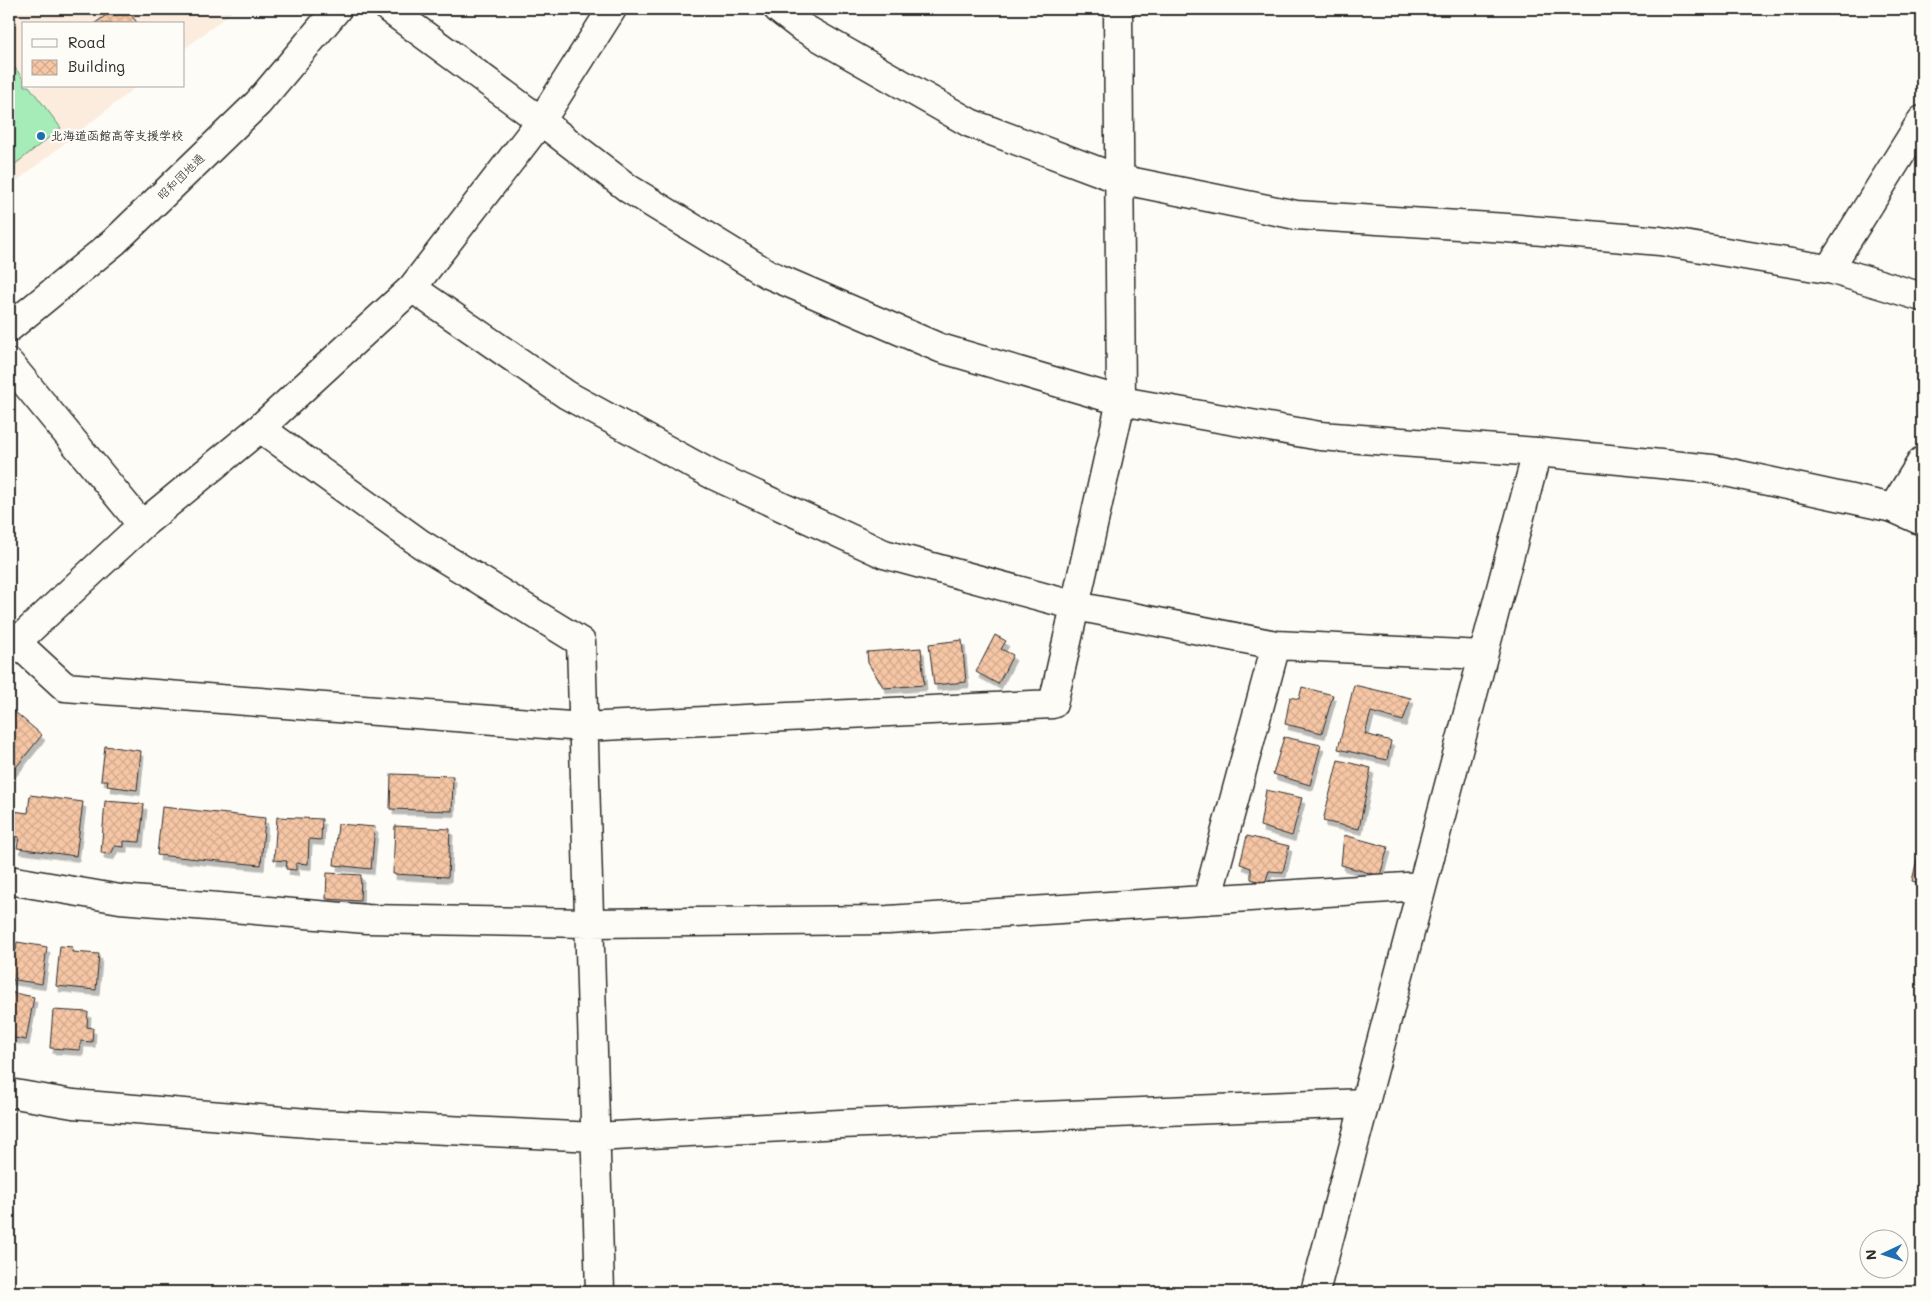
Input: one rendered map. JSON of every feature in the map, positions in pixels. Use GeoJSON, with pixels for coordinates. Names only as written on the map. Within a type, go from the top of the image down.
{"type":"FeatureCollection","features":[{"type":"Feature","properties":{"kind":"street","name":"昭和団地通"},"geometry":{"type":"LineString","coordinates":[[9,328],[114,242],[251,110],[337,9]]}},
{"type":"Feature","properties":{"kind":"street"},"geometry":{"type":"LineString","coordinates":[[389,9],[541,121],[629,189],[768,274],[940,348],[1121,401],[1320,436],[1537,452],[1712,469],[1893,508],[1922,521]]}},
{"type":"Feature","properties":{"kind":"street"},"geometry":{"type":"LineString","coordinates":[[612,9],[541,121],[412,288],[260,428],[142,525],[12,645],[64,686],[583,727],[1053,704],[1121,401],[1118,9]]}},
{"type":"Feature","properties":{"kind":"street"},"geometry":{"type":"LineString","coordinates":[[778,9],[800,26],[970,123],[1119,179],[1296,215],[1507,228],[1660,241],[1829,269],[1922,297]]}},
{"type":"Feature","properties":{"kind":"street"},"geometry":{"type":"LineString","coordinates":[[1829,269],[1922,120]]}},
{"type":"Feature","properties":{"kind":"street"},"geometry":{"type":"LineString","coordinates":[[412,288],[567,395],[711,474],[884,554],[1076,606],[1276,645],[1484,655]]}},
{"type":"Feature","properties":{"kind":"street"},"geometry":{"type":"LineString","coordinates":[[9,363],[142,525]]}},
{"type":"Feature","properties":{"kind":"street"},"geometry":{"type":"LineString","coordinates":[[260,428],[421,544],[581,642],[600,1292]]}},
{"type":"Feature","properties":{"kind":"street"},"geometry":{"type":"LineString","coordinates":[[1315,1292],[1537,452]]}},
{"type":"Feature","properties":{"kind":"street"},"geometry":{"type":"LineString","coordinates":[[1893,508],[1922,461]]}},
{"type":"Feature","properties":{"kind":"street"},"geometry":{"type":"LineString","coordinates":[[1207,900],[1276,645]]}},
{"type":"Feature","properties":{"kind":"street"},"geometry":{"type":"LineString","coordinates":[[9,880],[120,900],[368,919],[589,923],[888,920],[1422,886]]}},
{"type":"Feature","properties":{"kind":"street"},"geometry":{"type":"LineString","coordinates":[[9,1093],[73,1104],[320,1124],[595,1137],[841,1124],[1365,1103]]}},
{"type":"Feature","properties":{"kind":"shaded area","name":"北海道函館高等支援学校"},"geometry":{"type":"Polygon","coordinates":[[[9,9],[236,9],[185,48],[185,22],[22,22],[22,88],[134,88],[9,187],[9,9]]]}},
{"type":"Feature","properties":{"kind":"green space"},"geometry":{"type":"Polygon","coordinates":[[[9,60],[22,77],[22,88],[31,88],[61,128],[9,169],[9,60]]]}},
{"type":"Feature","properties":{"kind":"building"},"geometry":{"type":"Polygon","coordinates":[[[114,9],[127,9],[137,22],[97,22],[114,9]]]}},
{"type":"Feature","properties":{"kind":"building"},"geometry":{"type":"Polygon","coordinates":[[[995,635],[1006,641],[1001,649],[1013,655],[998,684],[976,672],[995,635]]]}},
{"type":"Feature","properties":{"kind":"building"},"geometry":{"type":"Polygon","coordinates":[[[962,640],[966,682],[934,685],[929,644],[962,640]]]}},
{"type":"Feature","properties":{"kind":"building"},"geometry":{"type":"Polygon","coordinates":[[[921,648],[924,685],[884,688],[868,663],[867,652],[921,648]]]}},
{"type":"Feature","properties":{"kind":"building"},"geometry":{"type":"Polygon","coordinates":[[[1354,685],[1411,698],[1403,721],[1371,712],[1365,734],[1391,741],[1387,760],[1338,749],[1354,685]]]}},
{"type":"Feature","properties":{"kind":"building"},"geometry":{"type":"Polygon","coordinates":[[[1302,687],[1333,695],[1322,733],[1285,724],[1290,697],[1299,699],[1302,687]]]}},
{"type":"Feature","properties":{"kind":"building"},"geometry":{"type":"Polygon","coordinates":[[[9,707],[42,735],[9,776],[9,707]]]}},
{"type":"Feature","properties":{"kind":"building"},"geometry":{"type":"Polygon","coordinates":[[[1284,737],[1321,745],[1310,785],[1273,774],[1284,737]]]}},
{"type":"Feature","properties":{"kind":"building"},"geometry":{"type":"Polygon","coordinates":[[[105,746],[141,751],[137,790],[107,786],[108,780],[101,780],[105,746]]]}},
{"type":"Feature","properties":{"kind":"building"},"geometry":{"type":"Polygon","coordinates":[[[1338,760],[1371,768],[1359,829],[1323,821],[1338,760]]]}},
{"type":"Feature","properties":{"kind":"building"},"geometry":{"type":"Polygon","coordinates":[[[391,774],[453,776],[452,811],[390,809],[391,774]]]}},
{"type":"Feature","properties":{"kind":"building"},"geometry":{"type":"Polygon","coordinates":[[[1266,790],[1302,798],[1292,836],[1260,826],[1266,790]]]}},
{"type":"Feature","properties":{"kind":"building"},"geometry":{"type":"Polygon","coordinates":[[[30,795],[83,802],[76,856],[17,848],[19,837],[10,835],[13,811],[28,813],[30,795]]]}},
{"type":"Feature","properties":{"kind":"building"},"geometry":{"type":"Polygon","coordinates":[[[105,801],[144,804],[140,842],[124,841],[124,847],[115,846],[111,854],[101,853],[105,801]]]}},
{"type":"Feature","properties":{"kind":"building"},"geometry":{"type":"Polygon","coordinates":[[[162,807],[265,818],[261,865],[157,855],[162,807]]]}},
{"type":"Feature","properties":{"kind":"building"},"geometry":{"type":"Polygon","coordinates":[[[277,817],[322,819],[321,840],[309,839],[308,864],[296,863],[296,870],[286,869],[287,861],[274,860],[277,817]]]}},
{"type":"Feature","properties":{"kind":"building"},"geometry":{"type":"Polygon","coordinates":[[[338,824],[375,827],[371,869],[334,865],[338,824]]]}},
{"type":"Feature","properties":{"kind":"building"},"geometry":{"type":"Polygon","coordinates":[[[395,826],[450,829],[448,877],[393,874],[395,826]]]}},
{"type":"Feature","properties":{"kind":"building"},"geometry":{"type":"Polygon","coordinates":[[[1344,835],[1388,847],[1380,876],[1341,865],[1344,835]]]}},
{"type":"Feature","properties":{"kind":"building"},"geometry":{"type":"Polygon","coordinates":[[[1247,836],[1289,846],[1283,872],[1269,871],[1265,883],[1251,879],[1251,868],[1240,864],[1247,836]]]}},
{"type":"Feature","properties":{"kind":"building"},"geometry":{"type":"Polygon","coordinates":[[[1922,837],[1922,884],[1912,881],[1922,837]]]}},
{"type":"Feature","properties":{"kind":"building"},"geometry":{"type":"Polygon","coordinates":[[[327,873],[361,875],[360,901],[326,899],[327,873]]]}},
{"type":"Feature","properties":{"kind":"building"},"geometry":{"type":"Polygon","coordinates":[[[17,942],[47,947],[42,984],[9,979],[9,949],[16,950],[17,942]]]}},
{"type":"Feature","properties":{"kind":"building"},"geometry":{"type":"Polygon","coordinates":[[[60,946],[73,947],[72,952],[99,954],[96,990],[56,986],[60,946]]]}},
{"type":"Feature","properties":{"kind":"building"},"geometry":{"type":"Polygon","coordinates":[[[9,992],[34,997],[26,1040],[9,1037],[9,992]]]}},
{"type":"Feature","properties":{"kind":"building"},"geometry":{"type":"Polygon","coordinates":[[[53,1010],[88,1012],[87,1027],[93,1028],[92,1042],[81,1041],[80,1050],[50,1048],[53,1010]]]}},
{"type":"Feature","properties":{"kind":"place","name":"北海道函館高等支援学校"},"geometry":{"type":"Point","coordinates":[41,136]}}]}
